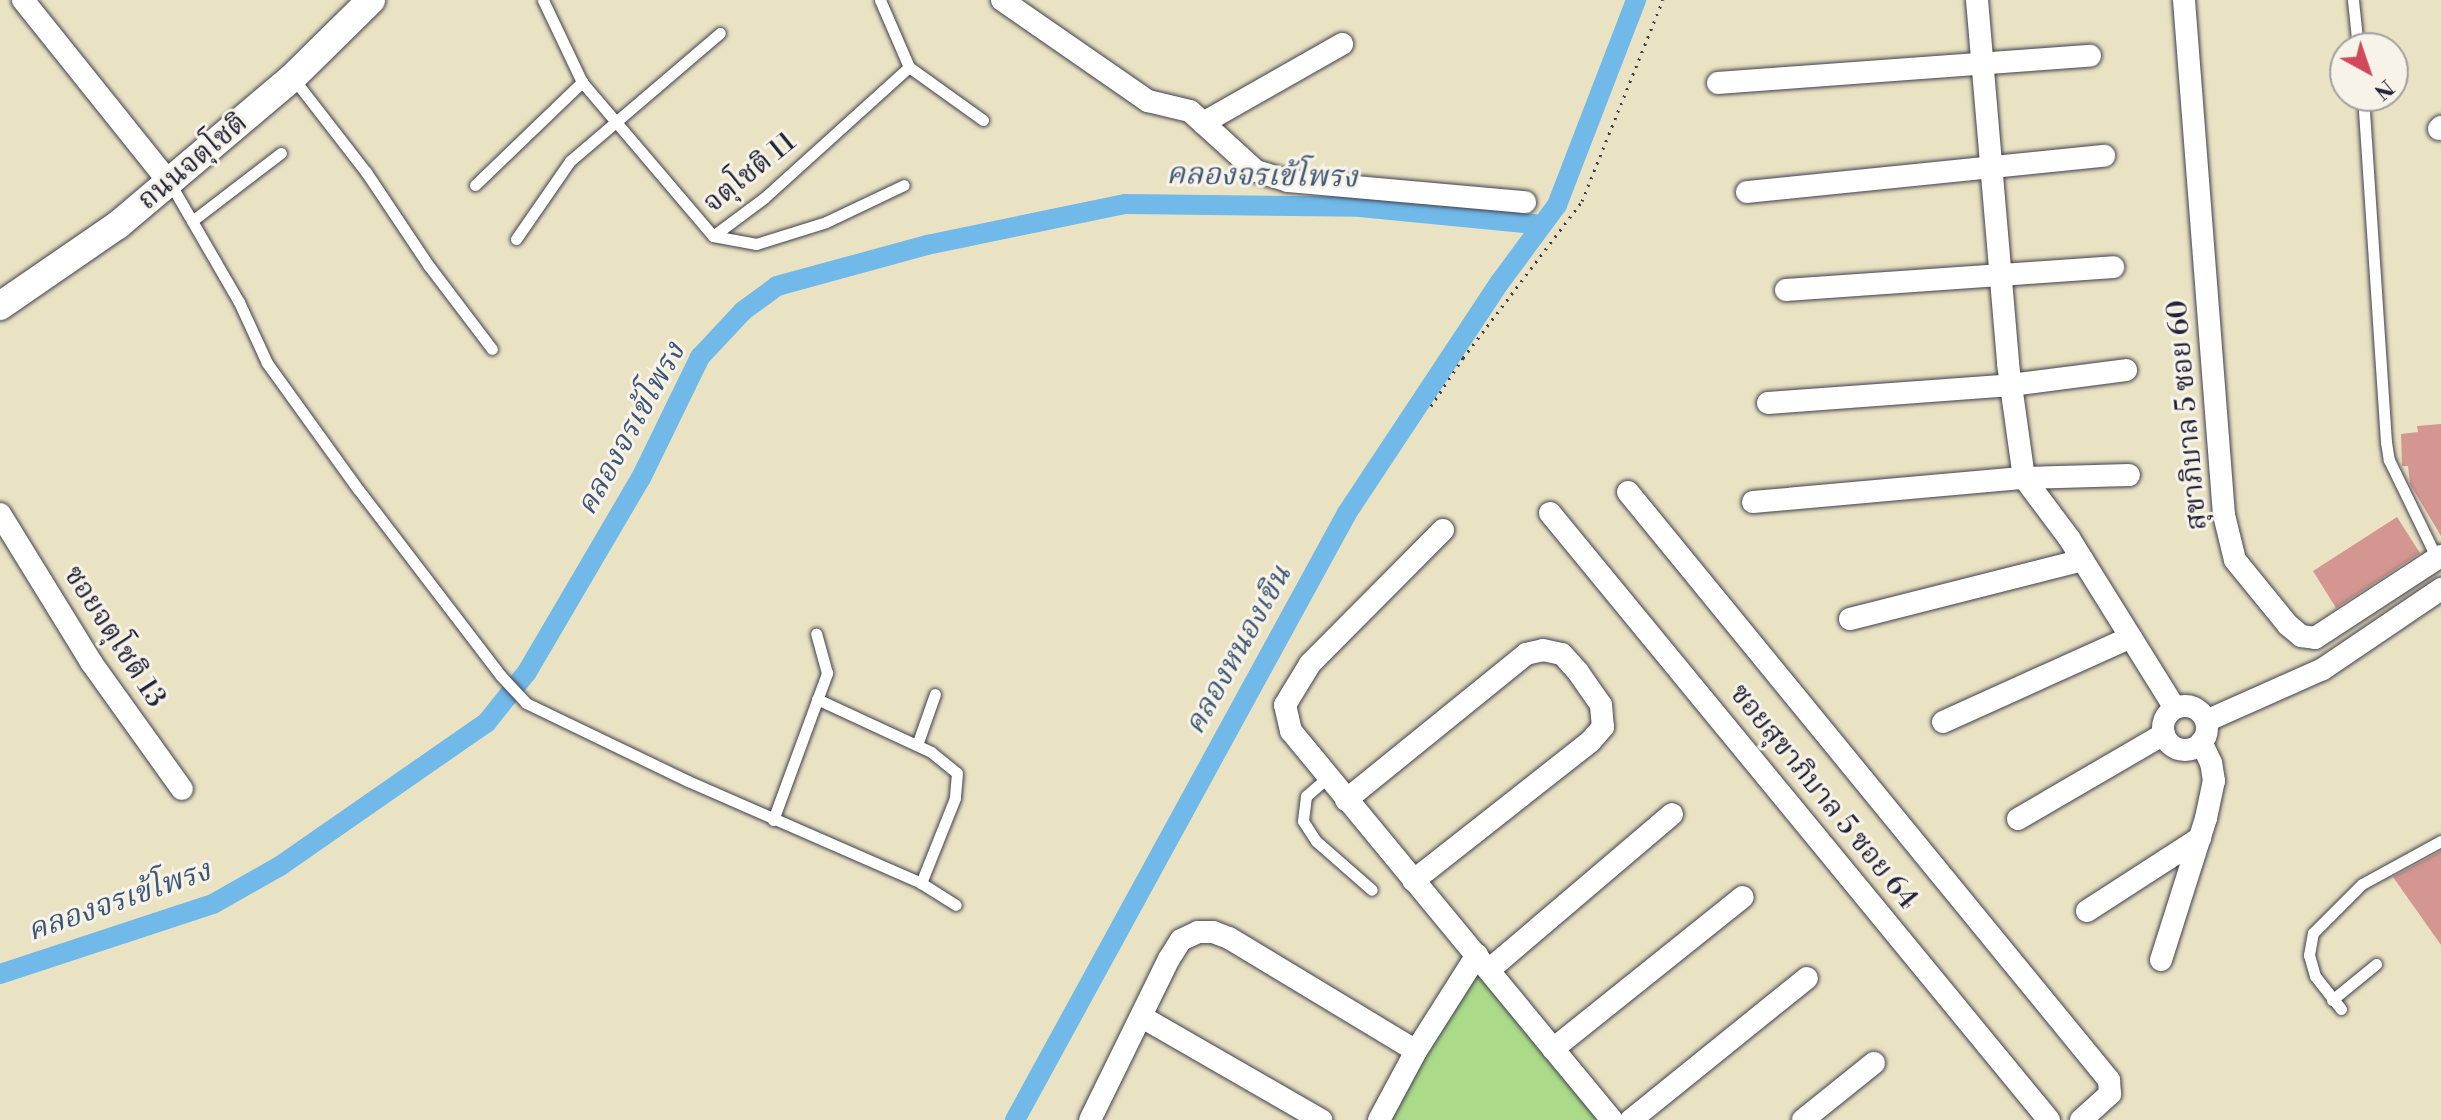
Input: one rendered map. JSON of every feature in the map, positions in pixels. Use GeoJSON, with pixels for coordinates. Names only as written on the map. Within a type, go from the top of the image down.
{"type":"FeatureCollection","features":[{"type":"Feature","properties":{"kind":"street"},"geometry":{"type":"LineString","coordinates":[[23,0],[169,182]]}},
{"type":"Feature","properties":{"kind":"street","name":"ถนนจตุโชติ"},"geometry":{"type":"LineString","coordinates":[[0,306],[118,225],[292,78],[371,0]]}},
{"type":"Feature","properties":{"kind":"street"},"geometry":{"type":"LineString","coordinates":[[1002,0],[1148,101],[1190,111],[1256,171],[1288,181],[1525,202]]}},
{"type":"Feature","properties":{"kind":"street"},"geometry":{"type":"LineString","coordinates":[[1977,0],[2011,385],[2024,478],[2083,560],[2175,708]]}},
{"type":"Feature","properties":{"kind":"street","name":"สุขาภิบาล 5 ซอย 60"},"geometry":{"type":"LineString","coordinates":[[2184,0],[2224,515],[2235,560],[2288,625],[2301,636],[2315,638],[2439,557]]}},
{"type":"Feature","properties":{"kind":"street"},"geometry":{"type":"LineString","coordinates":[[1203,123],[1342,44]]}},
{"type":"Feature","properties":{"kind":"street"},"geometry":{"type":"LineString","coordinates":[[1718,83],[2090,56]]}},
{"type":"Feature","properties":{"kind":"street"},"geometry":{"type":"LineString","coordinates":[[1747,192],[2104,156]]}},
{"type":"Feature","properties":{"kind":"street"},"geometry":{"type":"LineString","coordinates":[[1786,290],[2113,267]]}},
{"type":"Feature","properties":{"kind":"street"},"geometry":{"type":"LineString","coordinates":[[1768,403],[2011,385],[2126,370]]}},
{"type":"Feature","properties":{"kind":"street"},"geometry":{"type":"LineString","coordinates":[[1753,502],[2024,478],[2129,475]]}},
{"type":"Feature","properties":{"kind":"street"},"geometry":{"type":"LineString","coordinates":[[1628,492],[2109,1080],[2110,1094],[2081,1120]]}},
{"type":"Feature","properties":{"kind":"street","name":"ซอยสุขาภิบาล 5 ซอย 64"},"geometry":{"type":"LineString","coordinates":[[1550,513],[2049,1120]]}},
{"type":"Feature","properties":{"kind":"street","name":"ซอยจตุโชติ 13"},"geometry":{"type":"LineString","coordinates":[[0,514],[91,662],[182,789]]}},
{"type":"Feature","properties":{"kind":"street"},"geometry":{"type":"LineString","coordinates":[[1443,530],[1310,664],[1285,705],[1291,731],[1612,1120]]}},
{"type":"Feature","properties":{"kind":"street"},"geometry":{"type":"LineString","coordinates":[[1850,619],[2083,560]]}},
{"type":"Feature","properties":{"kind":"street"},"geometry":{"type":"LineString","coordinates":[[2175,708],[2165,719],[2164,734],[2173,746],[2180,749],[2203,732],[2323,669],[2441,589]]}},
{"type":"Feature","properties":{"kind":"street"},"geometry":{"type":"LineString","coordinates":[[1943,722],[2131,637]]}},
{"type":"Feature","properties":{"kind":"street"},"geometry":{"type":"LineString","coordinates":[[1346,800],[1526,654],[1543,650],[1562,654],[1578,672],[1601,705],[1603,727],[1591,741],[1413,881]]}},
{"type":"Feature","properties":{"kind":"street"},"geometry":{"type":"LineString","coordinates":[[2161,960],[2200,838],[2214,781],[2197,709],[2175,708]]}},
{"type":"Feature","properties":{"kind":"street"},"geometry":{"type":"LineString","coordinates":[[2018,819],[2164,734]]}},
{"type":"Feature","properties":{"kind":"street"},"geometry":{"type":"LineString","coordinates":[[1379,1120],[1416,1051],[1483,962],[1672,814]]}},
{"type":"Feature","properties":{"kind":"street"},"geometry":{"type":"LineString","coordinates":[[2087,911],[2200,838]]}},
{"type":"Feature","properties":{"kind":"street"},"geometry":{"type":"LineString","coordinates":[[1553,1049],[1743,897]]}},
{"type":"Feature","properties":{"kind":"street"},"geometry":{"type":"LineString","coordinates":[[1092,1119],[1181,940],[1198,932],[1213,932],[1229,938],[1416,1051]]}},
{"type":"Feature","properties":{"kind":"street"},"geometry":{"type":"LineString","coordinates":[[1631,1120],[1807,978]]}},
{"type":"Feature","properties":{"kind":"street"},"geometry":{"type":"LineString","coordinates":[[1142,1017],[1321,1120]]}},
{"type":"Feature","properties":{"kind":"street"},"geometry":{"type":"LineString","coordinates":[[1803,1120],[1874,1063]]}},
{"type":"Feature","properties":{"kind":"lane","name":"จตุโชติ 11"},"geometry":{"type":"LineString","coordinates":[[544,0],[582,82],[713,236],[764,198],[909,67]]}},
{"type":"Feature","properties":{"kind":"lane"},"geometry":{"type":"LineString","coordinates":[[880,0],[909,67],[983,120]]}},
{"type":"Feature","properties":{"kind":"lane"},"geometry":{"type":"LineString","coordinates":[[2353,0],[2356,32]]}},
{"type":"Feature","properties":{"kind":"lane"},"geometry":{"type":"LineString","coordinates":[[516,239],[562,169],[617,125],[720,33]]}},
{"type":"Feature","properties":{"kind":"lane"},"geometry":{"type":"LineString","coordinates":[[292,78],[366,172],[429,266],[492,349]]}},
{"type":"Feature","properties":{"kind":"lane"},"geometry":{"type":"LineString","coordinates":[[475,185],[582,82]]}},
{"type":"Feature","properties":{"kind":"lane"},"geometry":{"type":"LineString","coordinates":[[2364,112],[2389,460],[2439,557]]}},
{"type":"Feature","properties":{"kind":"lane"},"geometry":{"type":"LineString","coordinates":[[192,221],[281,153]]}},
{"type":"Feature","properties":{"kind":"lane"},"geometry":{"type":"LineString","coordinates":[[169,182],[239,302],[267,363],[501,676],[526,703],[773,820],[921,883],[956,905]]}},
{"type":"Feature","properties":{"kind":"lane"},"geometry":{"type":"LineString","coordinates":[[713,236],[756,244],[826,222],[904,185]]}},
{"type":"Feature","properties":{"kind":"lane"},"geometry":{"type":"LineString","coordinates":[[773,820],[827,673],[816,633]]}},
{"type":"Feature","properties":{"kind":"lane"},"geometry":{"type":"LineString","coordinates":[[917,745],[935,694]]}},
{"type":"Feature","properties":{"kind":"lane"},"geometry":{"type":"LineString","coordinates":[[817,699],[917,745],[949,764],[959,781],[921,883]]}},
{"type":"Feature","properties":{"kind":"lane"},"geometry":{"type":"LineString","coordinates":[[1328,777],[1306,796],[1303,821],[1316,841],[1372,890]]}},
{"type":"Feature","properties":{"kind":"lane"},"geometry":{"type":"LineString","coordinates":[[2341,1009],[2315,976],[2309,955],[2313,933],[2362,884],[2441,841]]}},
{"type":"Feature","properties":{"kind":"lane"},"geometry":{"type":"LineString","coordinates":[[2332,1000],[2376,964]]}},
{"type":"Feature","properties":{"kind":"path"},"geometry":{"type":"LineString","coordinates":[[1431,406],[1463,358],[1582,201],[1663,0]]}},
{"type":"Feature","properties":{"kind":"green space"},"geometry":{"type":"Polygon","coordinates":[[[1480,940],[1622,1120],[1384,1120],[1480,940]]]}},
{"type":"Feature","properties":{"kind":"building"},"geometry":{"type":"Polygon","coordinates":[[[2441,424],[2441,536],[2410,484],[2408,466],[2402,466],[2401,434],[2418,432],[2417,426],[2441,424]]]}},
{"type":"Feature","properties":{"kind":"building"},"geometry":{"type":"Polygon","coordinates":[[[2397,517],[2420,553],[2336,608],[2313,571],[2397,517]]]}},
{"type":"Feature","properties":{"kind":"building"},"geometry":{"type":"Polygon","coordinates":[[[2441,851],[2441,945],[2393,877],[2441,851]]]}},
{"type":"Feature","properties":{"kind":"waterway","name":"คลองหนองเขิน"},"geometry":{"type":"LineString","coordinates":[[1015,1120],[1347,513],[1500,282],[1557,205],[1636,0]]}},
{"type":"Feature","properties":{"kind":"waterway","name":"คลองจรเข้โพรง"},"geometry":{"type":"LineString","coordinates":[[0,974],[213,904],[280,866],[487,722],[527,672],[641,478],[700,357],[743,311],[777,286],[927,245],[1125,204],[1360,207],[1542,225]]}}]}
